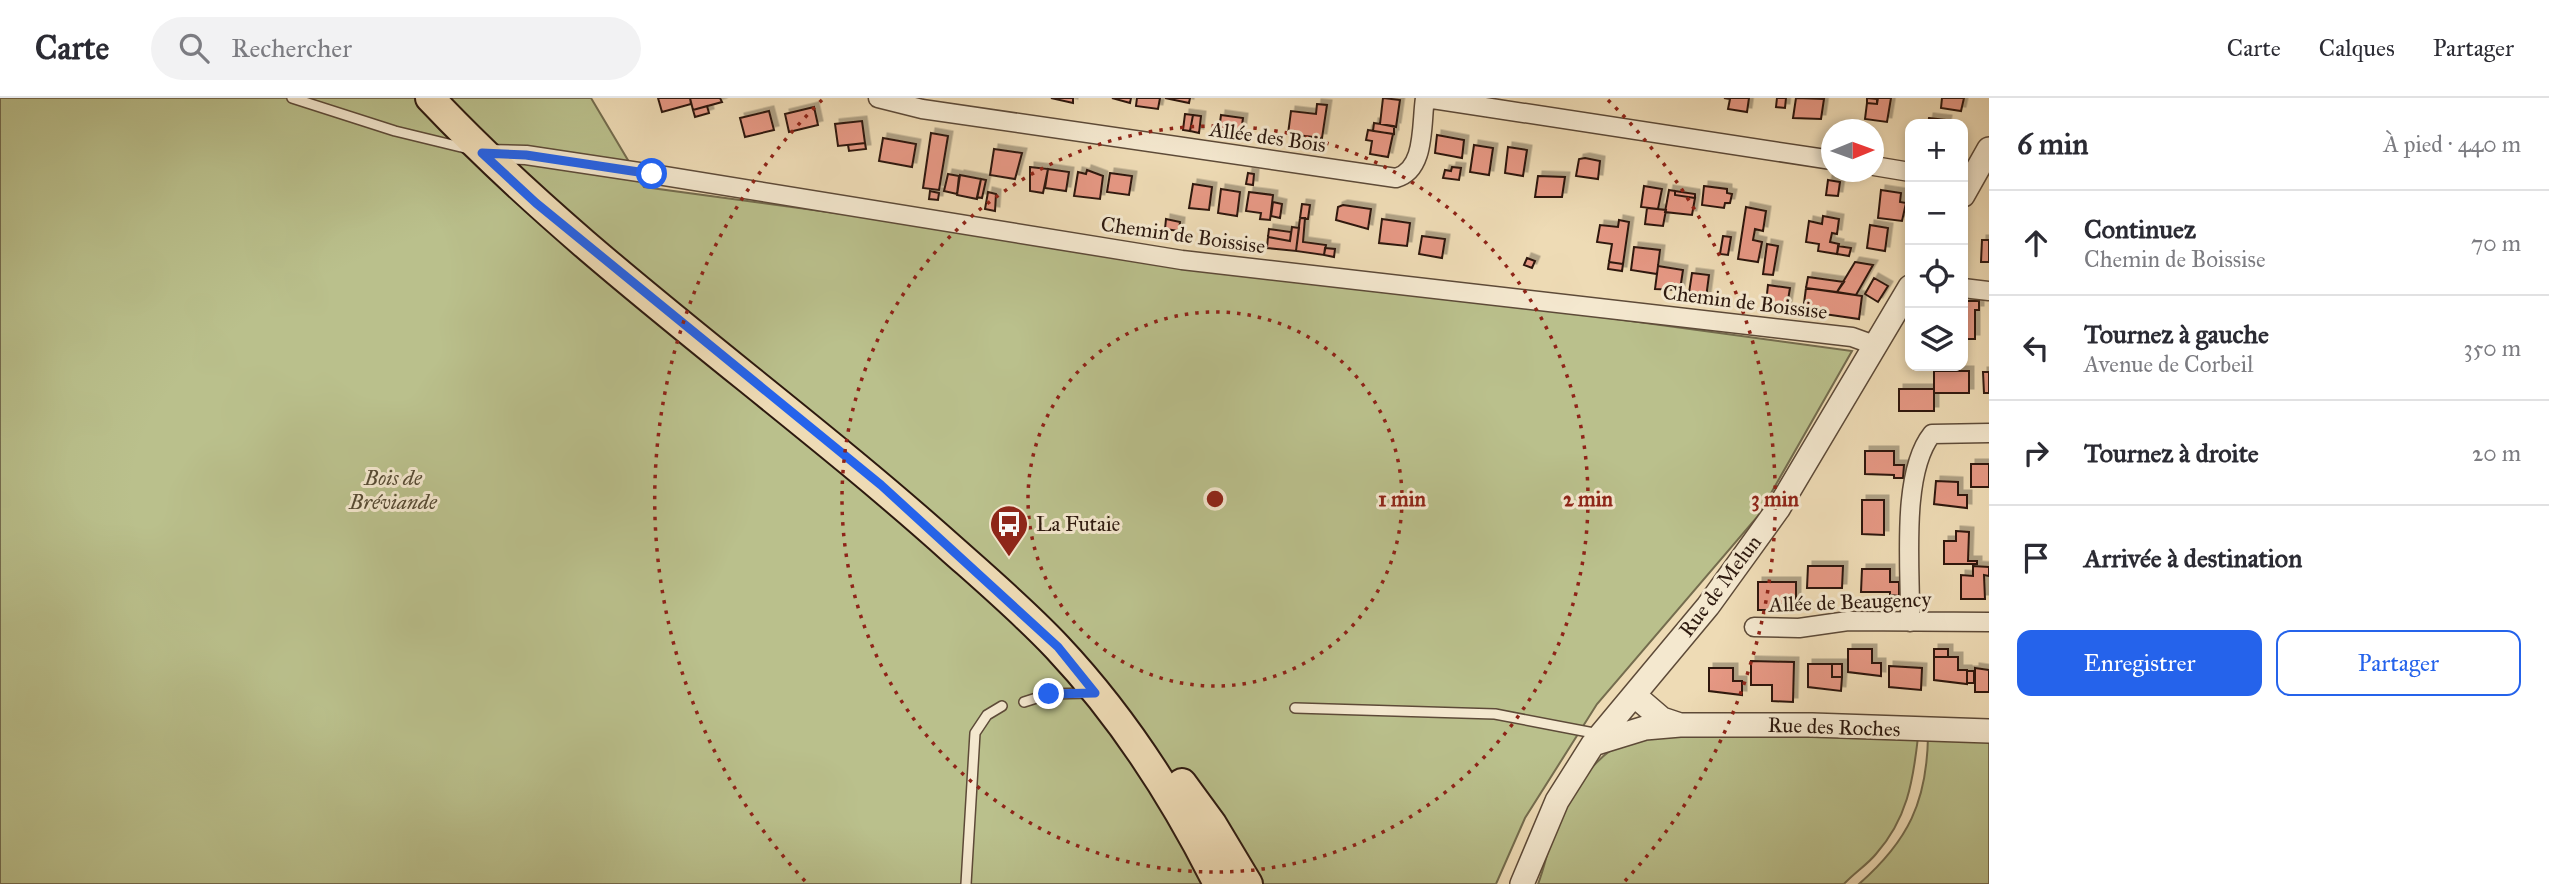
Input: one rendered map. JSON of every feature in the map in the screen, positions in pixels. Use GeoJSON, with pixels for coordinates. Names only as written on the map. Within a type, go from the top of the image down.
{"type":"FeatureCollection","features":[{"type":"Feature","properties":{"kind":"main road"},"geometry":{"type":"LineString","coordinates":[[430,98],[536,203],[881,485],[979,560],[1082,655],[1128,708],[1212,824],[1248,884]]}},
{"type":"Feature","properties":{"kind":"main road"},"geometry":{"type":"LineString","coordinates":[[881,485],[1058,647],[1144,754],[1226,884]]}},
{"type":"Feature","properties":{"kind":"main road"},"geometry":{"type":"LineString","coordinates":[[1189,826],[1218,884]]}},
{"type":"Feature","properties":{"kind":"street","name":"Allée des Bois"},"geometry":{"type":"LineString","coordinates":[[878,98],[922,109],[1396,178],[1408,174],[1416,165],[1426,98]]}},
{"type":"Feature","properties":{"kind":"street"},"geometry":{"type":"LineString","coordinates":[[1426,98],[1821,158]]}},
{"type":"Feature","properties":{"kind":"street"},"geometry":{"type":"LineString","coordinates":[[1967,182],[1989,149]]}},
{"type":"Feature","properties":{"kind":"street","name":"Chemin de Boissise"},"geometry":{"type":"LineString","coordinates":[[483,153],[526,155],[652,174],[1182,260],[1852,337],[1877,346]]}},
{"type":"Feature","properties":{"kind":"street"},"geometry":{"type":"LineString","coordinates":[[1884,168],[1905,171]]}},
{"type":"Feature","properties":{"kind":"street"},"geometry":{"type":"LineString","coordinates":[[1968,289],[1989,291]]}},
{"type":"Feature","properties":{"kind":"street","name":"Rue de Melun"},"geometry":{"type":"LineString","coordinates":[[1557,801],[1596,739],[1708,606],[1778,509],[1905,296]]}},
{"type":"Feature","properties":{"kind":"street"},"geometry":{"type":"LineString","coordinates":[[1910,622],[1912,497],[1922,447],[1932,434],[1989,433]]}},
{"type":"Feature","properties":{"kind":"street","name":"Allée de Beaugency"},"geometry":{"type":"LineString","coordinates":[[1754,628],[1799,628],[1848,621],[1989,622]]}},
{"type":"Feature","properties":{"kind":"street","name":"Rue des Roches"},"geometry":{"type":"LineString","coordinates":[[1634,695],[1662,719],[1680,725]]}},
{"type":"Feature","properties":{"kind":"street","name":"Rue des Roches"},"geometry":{"type":"LineString","coordinates":[[1616,716],[1645,728]]}},
{"type":"Feature","properties":{"kind":"street","name":"Rue des Roches"},"geometry":{"type":"LineString","coordinates":[[1596,739],[1645,728],[1680,725],[1812,725],[1989,731]]}},
{"type":"Feature","properties":{"kind":"street"},"geometry":{"type":"LineString","coordinates":[[1506,884],[1518,853],[1540,820],[1557,801]]}},
{"type":"Feature","properties":{"kind":"street"},"geometry":{"type":"LineString","coordinates":[[1522,884],[1557,801]]}},
{"type":"Feature","properties":{"kind":"lane"},"geometry":{"type":"LineString","coordinates":[[292,98],[395,131],[483,153]]}},
{"type":"Feature","properties":{"kind":"lane"},"geometry":{"type":"LineString","coordinates":[[1024,702],[1049,694],[1095,693]]}},
{"type":"Feature","properties":{"kind":"lane"},"geometry":{"type":"LineString","coordinates":[[966,884],[975,733],[986,715],[1002,706]]}},
{"type":"Feature","properties":{"kind":"lane"},"geometry":{"type":"LineString","coordinates":[[1295,708],[1495,715],[1596,739]]}},
{"type":"Feature","properties":{"kind":"green space","name":"Bois de Bréviande"},"geometry":{"type":"Polygon","coordinates":[[[0,98],[591,98],[644,187],[1852,351],[1758,516],[1597,704],[1525,818],[1496,884],[0,884],[0,98]]]}},
{"type":"Feature","properties":{"kind":"green space"},"geometry":{"type":"Polygon","coordinates":[[[1989,735],[1989,884],[1859,884],[1890,852],[1912,819],[1924,781],[1928,736],[1989,735]]]}},
{"type":"Feature","properties":{"kind":"green space"},"geometry":{"type":"Polygon","coordinates":[[[1634,737],[1918,737],[1911,785],[1895,827],[1872,858],[1844,884],[1538,884],[1555,829],[1579,783],[1598,761],[1621,743],[1634,737]]]}},
{"type":"Feature","properties":{"kind":"building"},"geometry":{"type":"Polygon","coordinates":[[[658,98],[690,98],[691,104],[662,112],[658,98]]]}},
{"type":"Feature","properties":{"kind":"building"},"geometry":{"type":"Polygon","coordinates":[[[690,98],[720,98],[722,102],[693,110],[690,98]]]}},
{"type":"Feature","properties":{"kind":"building"},"geometry":{"type":"Polygon","coordinates":[[[1051,98],[1073,98],[1073,103],[1051,98]]]}},
{"type":"Feature","properties":{"kind":"building"},"geometry":{"type":"Polygon","coordinates":[[[1112,98],[1131,98],[1130,103],[1112,98]]]}},
{"type":"Feature","properties":{"kind":"building"},"geometry":{"type":"Polygon","coordinates":[[[1137,98],[1160,98],[1158,109],[1136,106],[1137,98]]]}},
{"type":"Feature","properties":{"kind":"building"},"geometry":{"type":"Polygon","coordinates":[[[1165,98],[1190,98],[1189,103],[1165,98]]]}},
{"type":"Feature","properties":{"kind":"building"},"geometry":{"type":"Polygon","coordinates":[[[1383,98],[1400,100],[1396,127],[1380,124],[1383,98]]]}},
{"type":"Feature","properties":{"kind":"building"},"geometry":{"type":"Polygon","coordinates":[[[1724,98],[1749,98],[1747,112],[1728,109],[1730,99],[1724,98]]]}},
{"type":"Feature","properties":{"kind":"building"},"geometry":{"type":"Polygon","coordinates":[[[1777,98],[1786,98],[1785,108],[1776,107],[1777,98]]]}},
{"type":"Feature","properties":{"kind":"building"},"geometry":{"type":"Polygon","coordinates":[[[1796,98],[1824,99],[1821,119],[1793,118],[1796,98]]]}},
{"type":"Feature","properties":{"kind":"building"},"geometry":{"type":"Polygon","coordinates":[[[1867,98],[1877,99],[1877,104],[1867,103],[1867,98]]]}},
{"type":"Feature","properties":{"kind":"building"},"geometry":{"type":"Polygon","coordinates":[[[1878,98],[1891,98],[1887,122],[1884,119],[1865,119],[1867,103],[1877,104],[1878,98]]]}},
{"type":"Feature","properties":{"kind":"building"},"geometry":{"type":"Polygon","coordinates":[[[1942,98],[1964,98],[1961,111],[1941,108],[1942,98]]]}},
{"type":"Feature","properties":{"kind":"building"},"geometry":{"type":"Polygon","coordinates":[[[1317,104],[1327,105],[1322,138],[1288,134],[1291,111],[1316,114],[1317,104]]]}},
{"type":"Feature","properties":{"kind":"building"},"geometry":{"type":"Polygon","coordinates":[[[707,106],[709,113],[695,117],[693,110],[707,106]]]}},
{"type":"Feature","properties":{"kind":"building"},"geometry":{"type":"Polygon","coordinates":[[[814,107],[818,125],[789,132],[785,114],[814,107]]]}},
{"type":"Feature","properties":{"kind":"building"},"geometry":{"type":"Polygon","coordinates":[[[769,111],[774,130],[745,137],[740,118],[769,111]]]}},
{"type":"Feature","properties":{"kind":"building"},"geometry":{"type":"Polygon","coordinates":[[[1185,114],[1193,115],[1190,131],[1183,130],[1185,114]]]}},
{"type":"Feature","properties":{"kind":"building"},"geometry":{"type":"Polygon","coordinates":[[[1193,115],[1201,116],[1199,133],[1190,131],[1193,115]]]}},
{"type":"Feature","properties":{"kind":"building"},"geometry":{"type":"Polygon","coordinates":[[[1221,115],[1243,118],[1241,133],[1219,130],[1221,115]]]}},
{"type":"Feature","properties":{"kind":"building"},"geometry":{"type":"Polygon","coordinates":[[[862,121],[865,143],[838,146],[835,124],[862,121]]]}},
{"type":"Feature","properties":{"kind":"building"},"geometry":{"type":"Polygon","coordinates":[[[1374,123],[1394,126],[1394,134],[1373,131],[1374,123]]]}},
{"type":"Feature","properties":{"kind":"building"},"geometry":{"type":"Polygon","coordinates":[[[1368,130],[1393,134],[1388,157],[1370,154],[1372,141],[1366,140],[1368,130]]]}},
{"type":"Feature","properties":{"kind":"building"},"geometry":{"type":"Polygon","coordinates":[[[931,133],[948,136],[939,190],[923,188],[931,133]]]}},
{"type":"Feature","properties":{"kind":"building"},"geometry":{"type":"Polygon","coordinates":[[[1437,135],[1464,140],[1462,158],[1435,153],[1437,135]]]}},
{"type":"Feature","properties":{"kind":"building"},"geometry":{"type":"Polygon","coordinates":[[[883,138],[916,144],[912,167],[879,161],[883,138]]]}},
{"type":"Feature","properties":{"kind":"building"},"geometry":{"type":"Polygon","coordinates":[[[865,143],[866,149],[849,151],[848,145],[865,143]]]}},
{"type":"Feature","properties":{"kind":"building"},"geometry":{"type":"Polygon","coordinates":[[[1474,145],[1493,148],[1489,175],[1470,172],[1474,145]]]}},
{"type":"Feature","properties":{"kind":"building"},"geometry":{"type":"Polygon","coordinates":[[[1508,147],[1527,150],[1523,176],[1505,173],[1508,147]]]}},
{"type":"Feature","properties":{"kind":"building"},"geometry":{"type":"Polygon","coordinates":[[[994,149],[1022,153],[1015,179],[990,175],[994,149]]]}},
{"type":"Feature","properties":{"kind":"building"},"geometry":{"type":"Polygon","coordinates":[[[1579,159],[1600,161],[1598,179],[1576,176],[1579,159]]]}},
{"type":"Feature","properties":{"kind":"building"},"geometry":{"type":"Polygon","coordinates":[[[1030,167],[1048,169],[1043,193],[1030,191],[1030,167]]]}},
{"type":"Feature","properties":{"kind":"building"},"geometry":{"type":"Polygon","coordinates":[[[1452,167],[1461,168],[1459,180],[1443,178],[1445,170],[1451,171],[1452,167]]]}},
{"type":"Feature","properties":{"kind":"building"},"geometry":{"type":"Polygon","coordinates":[[[1048,169],[1069,172],[1066,191],[1045,188],[1048,169]]]}},
{"type":"Feature","properties":{"kind":"building"},"geometry":{"type":"Polygon","coordinates":[[[1087,170],[1103,176],[1100,199],[1074,196],[1078,172],[1086,174],[1087,170]]]}},
{"type":"Feature","properties":{"kind":"building"},"geometry":{"type":"Polygon","coordinates":[[[1110,173],[1132,176],[1129,195],[1107,192],[1110,173]]]}},
{"type":"Feature","properties":{"kind":"building"},"geometry":{"type":"Polygon","coordinates":[[[1248,173],[1254,174],[1253,185],[1246,184],[1248,173]]]}},
{"type":"Feature","properties":{"kind":"building"},"geometry":{"type":"Polygon","coordinates":[[[948,174],[959,176],[957,194],[944,191],[948,174]]]}},
{"type":"Feature","properties":{"kind":"building"},"geometry":{"type":"Polygon","coordinates":[[[960,175],[981,179],[977,199],[957,195],[960,175]]]}},
{"type":"Feature","properties":{"kind":"building"},"geometry":{"type":"Polygon","coordinates":[[[1538,176],[1565,177],[1562,197],[1535,197],[1538,176]]]}},
{"type":"Feature","properties":{"kind":"building"},"geometry":{"type":"Polygon","coordinates":[[[981,179],[986,180],[982,198],[977,197],[981,179]]]}},
{"type":"Feature","properties":{"kind":"building"},"geometry":{"type":"Polygon","coordinates":[[[1828,182],[1840,182],[1838,196],[1826,195],[1828,182]]]}},
{"type":"Feature","properties":{"kind":"building"},"geometry":{"type":"Polygon","coordinates":[[[1193,184],[1212,187],[1209,210],[1189,208],[1193,184]]]}},
{"type":"Feature","properties":{"kind":"building"},"geometry":{"type":"Polygon","coordinates":[[[1644,186],[1662,189],[1658,209],[1641,207],[1644,186]]]}},
{"type":"Feature","properties":{"kind":"building"},"geometry":{"type":"Polygon","coordinates":[[[1704,186],[1727,189],[1727,193],[1732,194],[1730,203],[1725,203],[1724,208],[1702,205],[1704,186]]]}},
{"type":"Feature","properties":{"kind":"building"},"geometry":{"type":"Polygon","coordinates":[[[1221,189],[1240,192],[1237,216],[1218,213],[1221,189]]]}},
{"type":"Feature","properties":{"kind":"building"},"geometry":{"type":"Polygon","coordinates":[[[1669,190],[1675,191],[1675,195],[1695,198],[1692,215],[1665,212],[1669,190]]]}},
{"type":"Feature","properties":{"kind":"building"},"geometry":{"type":"Polygon","coordinates":[[[1881,190],[1901,193],[1900,202],[1905,203],[1902,221],[1878,218],[1881,190]]]}},
{"type":"Feature","properties":{"kind":"building"},"geometry":{"type":"Polygon","coordinates":[[[930,191],[939,193],[938,200],[929,199],[930,191]]]}},
{"type":"Feature","properties":{"kind":"building"},"geometry":{"type":"Polygon","coordinates":[[[1675,191],[1695,194],[1695,198],[1675,195],[1675,191]]]}},
{"type":"Feature","properties":{"kind":"building"},"geometry":{"type":"Polygon","coordinates":[[[988,192],[996,194],[995,211],[985,209],[988,192]]]}},
{"type":"Feature","properties":{"kind":"building"},"geometry":{"type":"Polygon","coordinates":[[[1249,192],[1273,195],[1270,220],[1260,219],[1261,213],[1246,211],[1249,192]]]}},
{"type":"Feature","properties":{"kind":"building"},"geometry":{"type":"Polygon","coordinates":[[[1273,202],[1282,204],[1280,218],[1271,216],[1273,202]]]}},
{"type":"Feature","properties":{"kind":"building"},"geometry":{"type":"Polygon","coordinates":[[[1302,204],[1310,205],[1308,219],[1300,218],[1302,204]]]}},
{"type":"Feature","properties":{"kind":"building"},"geometry":{"type":"Polygon","coordinates":[[[1343,205],[1371,209],[1368,229],[1336,220],[1338,207],[1343,205]]]}},
{"type":"Feature","properties":{"kind":"building"},"geometry":{"type":"Polygon","coordinates":[[[1746,207],[1766,211],[1763,231],[1755,229],[1753,240],[1762,242],[1758,262],[1738,259],[1746,207]]]}},
{"type":"Feature","properties":{"kind":"building"},"geometry":{"type":"Polygon","coordinates":[[[1647,208],[1666,210],[1663,226],[1645,224],[1647,208]]]}},
{"type":"Feature","properties":{"kind":"building"},"geometry":{"type":"Polygon","coordinates":[[[1823,216],[1839,219],[1837,234],[1832,233],[1830,242],[1839,244],[1837,254],[1818,251],[1819,244],[1806,242],[1809,221],[1822,224],[1823,216]]]}},
{"type":"Feature","properties":{"kind":"building"},"geometry":{"type":"Polygon","coordinates":[[[1300,218],[1305,218],[1303,242],[1326,245],[1324,255],[1296,251],[1300,218]]]}},
{"type":"Feature","properties":{"kind":"building"},"geometry":{"type":"Polygon","coordinates":[[[1166,219],[1180,222],[1179,231],[1165,229],[1166,219]]]}},
{"type":"Feature","properties":{"kind":"building"},"geometry":{"type":"Polygon","coordinates":[[[1382,219],[1410,223],[1407,246],[1379,243],[1382,219]]]}},
{"type":"Feature","properties":{"kind":"building"},"geometry":{"type":"Polygon","coordinates":[[[1619,220],[1629,222],[1623,264],[1609,262],[1612,244],[1597,242],[1600,225],[1618,227],[1619,220]]]}},
{"type":"Feature","properties":{"kind":"building"},"geometry":{"type":"Polygon","coordinates":[[[1870,225],[1888,228],[1885,251],[1867,248],[1870,225]]]}},
{"type":"Feature","properties":{"kind":"building"},"geometry":{"type":"Polygon","coordinates":[[[1292,227],[1299,228],[1296,251],[1267,248],[1268,237],[1290,241],[1292,227]]]}},
{"type":"Feature","properties":{"kind":"building"},"geometry":{"type":"Polygon","coordinates":[[[1269,229],[1291,232],[1290,241],[1268,237],[1269,229]]]}},
{"type":"Feature","properties":{"kind":"building"},"geometry":{"type":"Polygon","coordinates":[[[1422,236],[1445,239],[1442,258],[1419,254],[1422,236]]]}},
{"type":"Feature","properties":{"kind":"building"},"geometry":{"type":"Polygon","coordinates":[[[1723,236],[1731,237],[1728,255],[1720,254],[1723,236]]]}},
{"type":"Feature","properties":{"kind":"building"},"geometry":{"type":"Polygon","coordinates":[[[1982,240],[1989,240],[1989,262],[1981,262],[1982,240]]]}},
{"type":"Feature","properties":{"kind":"building"},"geometry":{"type":"Polygon","coordinates":[[[1767,244],[1778,246],[1773,275],[1763,274],[1767,244]]]}},
{"type":"Feature","properties":{"kind":"building"},"geometry":{"type":"Polygon","coordinates":[[[1838,246],[1851,248],[1849,256],[1837,254],[1838,246]]]}},
{"type":"Feature","properties":{"kind":"building"},"geometry":{"type":"Polygon","coordinates":[[[1634,247],[1660,250],[1657,274],[1631,270],[1634,247]]]}},
{"type":"Feature","properties":{"kind":"building"},"geometry":{"type":"Polygon","coordinates":[[[1325,248],[1335,249],[1334,257],[1324,255],[1325,248]]]}},
{"type":"Feature","properties":{"kind":"building"},"geometry":{"type":"Polygon","coordinates":[[[1527,258],[1535,261],[1532,268],[1524,265],[1527,258]]]}},
{"type":"Feature","properties":{"kind":"building"},"geometry":{"type":"Polygon","coordinates":[[[1609,262],[1623,264],[1622,271],[1608,269],[1609,262]]]}},
{"type":"Feature","properties":{"kind":"building"},"geometry":{"type":"Polygon","coordinates":[[[1855,262],[1873,265],[1856,295],[1837,292],[1855,262]]]}},
{"type":"Feature","properties":{"kind":"building"},"geometry":{"type":"Polygon","coordinates":[[[1658,266],[1683,270],[1680,290],[1655,289],[1658,266]]]}},
{"type":"Feature","properties":{"kind":"building"},"geometry":{"type":"Polygon","coordinates":[[[1692,273],[1709,275],[1706,298],[1689,293],[1692,273]]]}},
{"type":"Feature","properties":{"kind":"building"},"geometry":{"type":"Polygon","coordinates":[[[1808,277],[1844,282],[1837,292],[1806,288],[1808,277]]]}},
{"type":"Feature","properties":{"kind":"building"},"geometry":{"type":"Polygon","coordinates":[[[1874,278],[1888,286],[1878,302],[1865,294],[1874,278]]]}},
{"type":"Feature","properties":{"kind":"building"},"geometry":{"type":"Polygon","coordinates":[[[1768,285],[1790,288],[1787,306],[1766,303],[1768,285]]]}},
{"type":"Feature","properties":{"kind":"building"},"geometry":{"type":"Polygon","coordinates":[[[1806,288],[1862,296],[1859,319],[1803,311],[1806,288]]]}},
{"type":"Feature","properties":{"kind":"building"},"geometry":{"type":"Polygon","coordinates":[[[1968,301],[1979,301],[1979,310],[1975,310],[1975,339],[1968,339],[1968,301]]]}},
{"type":"Feature","properties":{"kind":"building"},"geometry":{"type":"Polygon","coordinates":[[[1934,371],[1969,371],[1969,393],[1934,393],[1934,371]]]}},
{"type":"Feature","properties":{"kind":"building"},"geometry":{"type":"Polygon","coordinates":[[[1983,372],[1989,372],[1989,393],[1984,393],[1983,372]]]}},
{"type":"Feature","properties":{"kind":"building"},"geometry":{"type":"Polygon","coordinates":[[[1899,389],[1934,389],[1934,411],[1899,411],[1899,389]]]}},
{"type":"Feature","properties":{"kind":"building"},"geometry":{"type":"Polygon","coordinates":[[[1865,451],[1894,451],[1894,465],[1904,465],[1903,478],[1865,474],[1865,451]]]}},
{"type":"Feature","properties":{"kind":"building"},"geometry":{"type":"Polygon","coordinates":[[[1971,464],[1989,464],[1989,487],[1971,487],[1971,464]]]}},
{"type":"Feature","properties":{"kind":"building"},"geometry":{"type":"Polygon","coordinates":[[[1936,481],[1958,482],[1958,495],[1967,495],[1967,508],[1934,504],[1936,481]]]}},
{"type":"Feature","properties":{"kind":"building"},"geometry":{"type":"Polygon","coordinates":[[[1862,500],[1884,500],[1884,535],[1862,534],[1862,500]]]}},
{"type":"Feature","properties":{"kind":"building"},"geometry":{"type":"Polygon","coordinates":[[[1956,531],[1969,532],[1968,561],[1977,561],[1977,564],[1944,564],[1944,541],[1956,541],[1956,531]]]}},
{"type":"Feature","properties":{"kind":"building"},"geometry":{"type":"Polygon","coordinates":[[[1808,566],[1843,566],[1842,588],[1807,588],[1808,566]]]}},
{"type":"Feature","properties":{"kind":"building"},"geometry":{"type":"Polygon","coordinates":[[[1973,566],[1989,567],[1989,576],[1984,575],[1985,599],[1961,599],[1961,575],[1973,576],[1973,566]]]}},
{"type":"Feature","properties":{"kind":"building"},"geometry":{"type":"Polygon","coordinates":[[[1862,569],[1890,569],[1890,582],[1899,582],[1899,596],[1890,595],[1890,592],[1861,592],[1862,569]]]}},
{"type":"Feature","properties":{"kind":"building"},"geometry":{"type":"Polygon","coordinates":[[[1758,582],[1796,582],[1796,604],[1772,604],[1773,610],[1758,610],[1758,582]]]}},
{"type":"Feature","properties":{"kind":"building"},"geometry":{"type":"Polygon","coordinates":[[[1784,604],[1796,604],[1796,609],[1784,609],[1784,604]]]}},
{"type":"Feature","properties":{"kind":"building"},"geometry":{"type":"Polygon","coordinates":[[[1848,649],[1872,649],[1872,663],[1881,663],[1881,676],[1848,672],[1848,649]]]}},
{"type":"Feature","properties":{"kind":"building"},"geometry":{"type":"Polygon","coordinates":[[[1934,649],[1948,649],[1948,657],[1934,657],[1934,649]]]}},
{"type":"Feature","properties":{"kind":"building"},"geometry":{"type":"Polygon","coordinates":[[[1934,657],[1958,657],[1958,670],[1967,670],[1967,684],[1934,680],[1934,657]]]}},
{"type":"Feature","properties":{"kind":"building"},"geometry":{"type":"Polygon","coordinates":[[[1751,661],[1794,662],[1793,702],[1772,701],[1772,685],[1751,685],[1751,661]]]}},
{"type":"Feature","properties":{"kind":"building"},"geometry":{"type":"Polygon","coordinates":[[[1808,664],[1832,664],[1832,677],[1842,677],[1841,691],[1808,687],[1808,664]]]}},
{"type":"Feature","properties":{"kind":"building"},"geometry":{"type":"Polygon","coordinates":[[[1832,664],[1842,664],[1842,677],[1832,677],[1832,664]]]}},
{"type":"Feature","properties":{"kind":"building"},"geometry":{"type":"Polygon","coordinates":[[[1889,666],[1922,668],[1921,690],[1889,687],[1889,666]]]}},
{"type":"Feature","properties":{"kind":"building"},"geometry":{"type":"Polygon","coordinates":[[[1709,668],[1733,668],[1733,681],[1742,681],[1742,695],[1709,691],[1709,668]]]}},
{"type":"Feature","properties":{"kind":"building"},"geometry":{"type":"Polygon","coordinates":[[[1975,668],[1989,670],[1989,692],[1975,692],[1975,668]]]}},
{"type":"Feature","properties":{"kind":"building"},"geometry":{"type":"Polygon","coordinates":[[[1967,671],[1974,671],[1974,683],[1967,683],[1967,671]]]}},
{"type":"Feature","properties":{"kind":"place","name":"La Futaie"},"geometry":{"type":"Point","coordinates":[1009,558]}},
{"type":"Feature","properties":{"kind":"route"},"geometry":{"type":"LineString","coordinates":[[652,174],[526,155],[482,153],[536,203],[881,485],[1058,647],[1095,693],[1049,694]]}}]}
